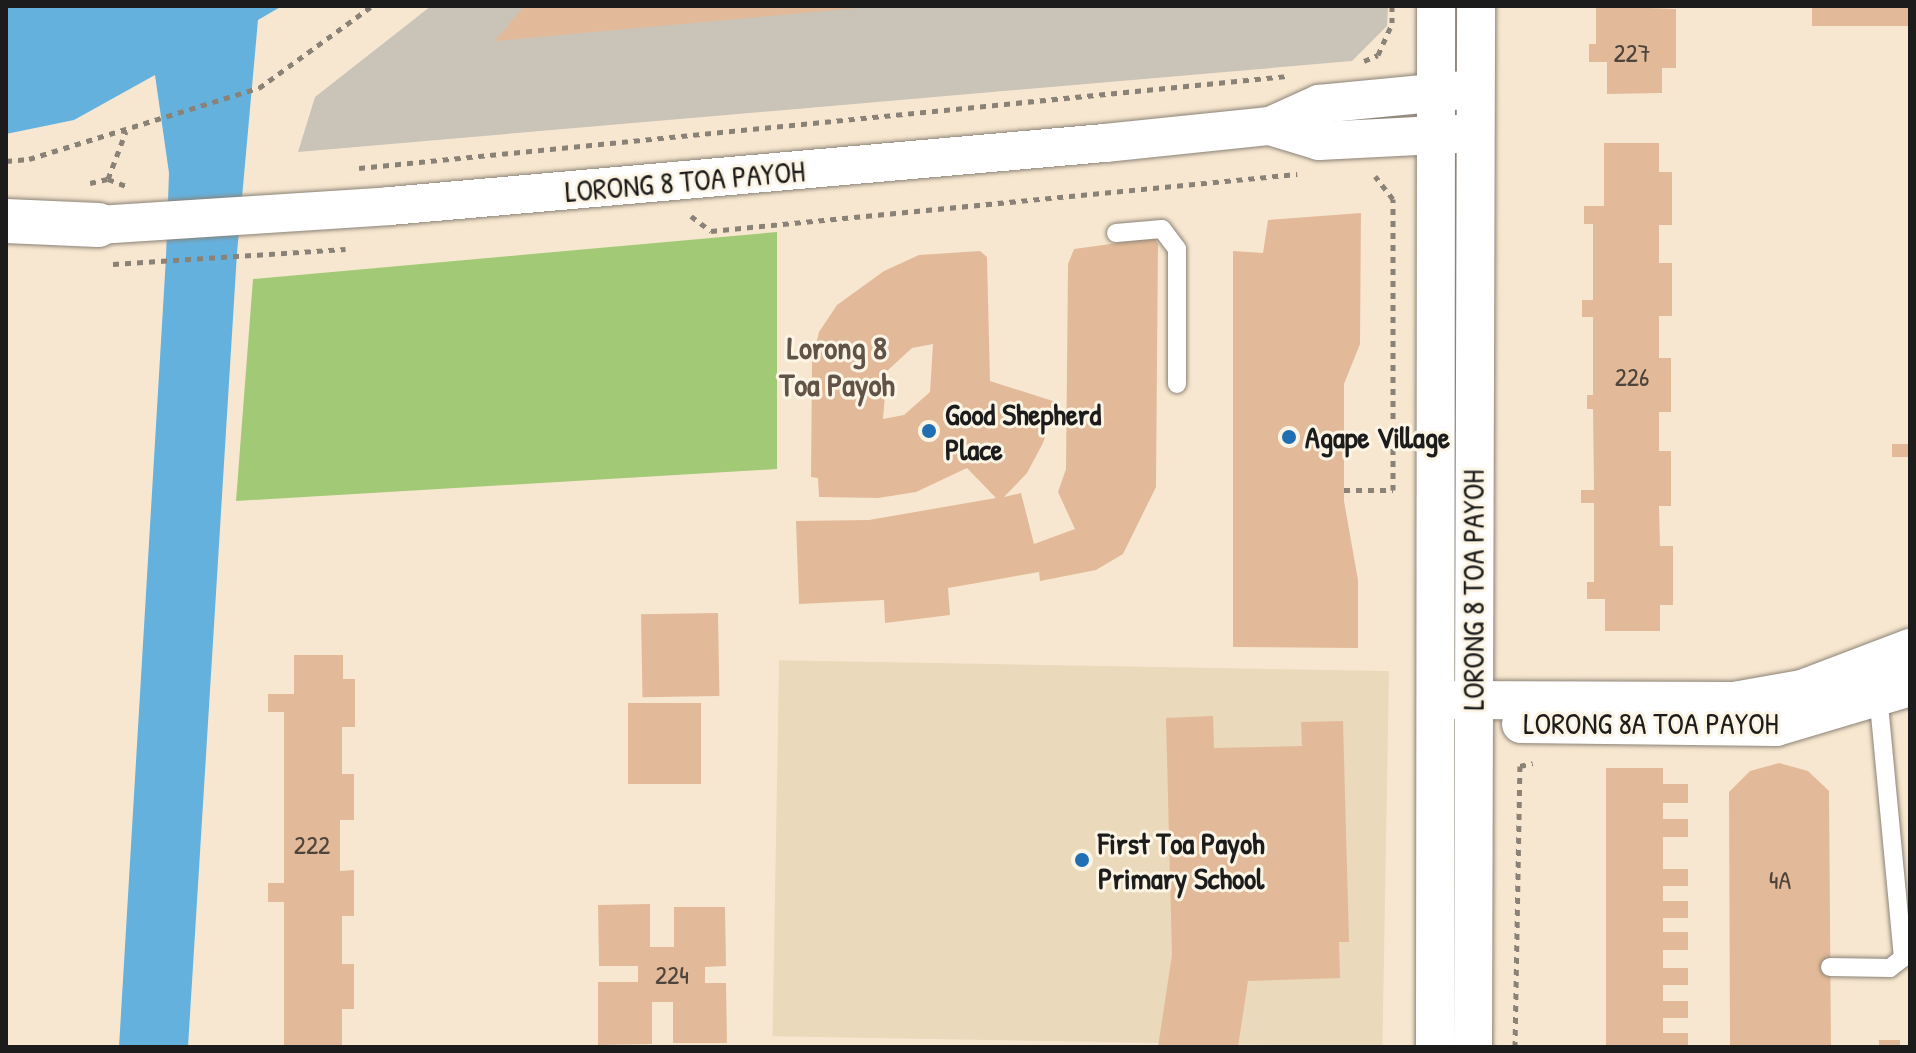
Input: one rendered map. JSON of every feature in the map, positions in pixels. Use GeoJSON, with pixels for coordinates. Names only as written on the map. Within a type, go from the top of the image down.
{"type":"FeatureCollection","features":[{"type":"Feature","properties":{"kind":"highway"},"geometry":{"type":"LineString","coordinates":[[6,221],[109,237]]}},
{"type":"Feature","properties":{"kind":"street","name":"LORONG 8 TOA PAYOH"},"geometry":{"type":"LineString","coordinates":[[1435,1047],[1436,6]]}},
{"type":"Feature","properties":{"kind":"street","name":"LORONG 8 TOA PAYOH"},"geometry":{"type":"LineString","coordinates":[[1473,1047],[1476,6]]}},
{"type":"Feature","properties":{"kind":"street","name":"LORONG 8 TOA PAYOH"},"geometry":{"type":"LineString","coordinates":[[109,237],[303,211],[861,167],[1270,126],[1319,141],[1343,122],[1435,94],[1475,89]]}},
{"type":"Feature","properties":{"kind":"street","name":"LORONG 8 TOA PAYOH"},"geometry":{"type":"LineString","coordinates":[[1343,122],[1435,135],[1475,133]]}},
{"type":"Feature","properties":{"kind":"street","name":"LORONG 8A TOA PAYOH"},"geometry":{"type":"LineString","coordinates":[[1435,712],[1734,701],[1802,689],[1887,682],[1910,648]]}},
{"type":"Feature","properties":{"kind":"lane"},"geometry":{"type":"LineString","coordinates":[[1116,233],[1162,229],[1177,249],[1177,384]]}},
{"type":"Feature","properties":{"kind":"lane"},"geometry":{"type":"LineString","coordinates":[[1830,967],[1890,968],[1903,958],[1887,682]]}},
{"type":"Feature","properties":{"kind":"path"},"geometry":{"type":"LineString","coordinates":[[6,161],[126,131],[259,88],[372,6]]}},
{"type":"Feature","properties":{"kind":"path"},"geometry":{"type":"LineString","coordinates":[[1344,490],[1393,490],[1393,199],[1379,177],[1346,169],[1340,71],[1378,55],[1392,23],[1392,6]]}},
{"type":"Feature","properties":{"kind":"path"},"geometry":{"type":"LineString","coordinates":[[344,169],[1293,76]]}},
{"type":"Feature","properties":{"kind":"path"},"geometry":{"type":"LineString","coordinates":[[108,179],[126,131]]}},
{"type":"Feature","properties":{"kind":"path"},"geometry":{"type":"LineString","coordinates":[[674,218],[690,216],[711,231],[1300,174]]}},
{"type":"Feature","properties":{"kind":"path"},"geometry":{"type":"LineString","coordinates":[[109,237],[145,264],[357,248]]}},
{"type":"Feature","properties":{"kind":"path"},"geometry":{"type":"LineString","coordinates":[[1515,1047],[1520,766]]}},
{"type":"Feature","properties":{"kind":"shaded area"},"geometry":{"type":"Polygon","coordinates":[[[431,6],[1388,6],[1387,26],[1352,61],[298,152],[315,97],[431,6]]]}},
{"type":"Feature","properties":{"kind":"shaded area","name":"First Toa Payoh Primary School"},"geometry":{"type":"Polygon","coordinates":[[[779,660],[1389,671],[1382,1047],[773,1036],[779,660]]]}},
{"type":"Feature","properties":{"kind":"green space"},"geometry":{"type":"Polygon","coordinates":[[[777,232],[777,469],[236,501],[253,279],[777,232]]]}},
{"type":"Feature","properties":{"kind":"water"},"geometry":{"type":"Polygon","coordinates":[[[6,6],[282,6],[258,20],[237,253],[188,1047],[119,1047],[166,257],[169,173],[155,75],[74,120],[6,134],[6,6]]]}},
{"type":"Feature","properties":{"kind":"building"},"geometry":{"type":"Polygon","coordinates":[[[524,6],[859,6],[859,8],[495,41],[524,6]]]}},
{"type":"Feature","properties":{"kind":"building"},"geometry":{"type":"Polygon","coordinates":[[[1596,6],[1676,9],[1676,68],[1662,68],[1662,93],[1607,94],[1607,62],[1589,62],[1589,44],[1596,44],[1596,6]]]}},
{"type":"Feature","properties":{"kind":"building"},"geometry":{"type":"Polygon","coordinates":[[[1812,6],[1910,6],[1910,26],[1812,26],[1812,6]]]}},
{"type":"Feature","properties":{"kind":"building"},"geometry":{"type":"Polygon","coordinates":[[[1604,143],[1659,143],[1659,172],[1672,172],[1672,225],[1659,225],[1659,263],[1672,263],[1672,316],[1659,316],[1659,358],[1671,358],[1671,412],[1659,412],[1659,451],[1671,451],[1671,506],[1659,506],[1660,546],[1673,546],[1673,605],[1660,605],[1660,631],[1605,631],[1605,599],[1587,599],[1587,582],[1594,582],[1594,503],[1581,503],[1581,490],[1594,490],[1593,409],[1587,409],[1587,395],[1593,395],[1593,317],[1582,317],[1582,300],[1593,300],[1593,224],[1584,224],[1584,206],[1604,206],[1604,143]]]}},
{"type":"Feature","properties":{"kind":"building","name":"Agape Village"},"geometry":{"type":"Polygon","coordinates":[[[1361,213],[1360,344],[1344,384],[1344,501],[1358,580],[1358,648],[1233,647],[1233,251],[1263,253],[1268,220],[1361,213]]]}},
{"type":"Feature","properties":{"kind":"building","name":"Good Shepherd Place"},"geometry":{"type":"Polygon","coordinates":[[[1154,238],[1158,244],[1156,487],[1123,554],[1096,570],[1040,581],[1039,572],[948,588],[950,615],[885,623],[884,600],[799,604],[796,521],[869,520],[996,498],[967,468],[916,492],[878,498],[819,497],[818,478],[811,477],[812,361],[819,332],[837,305],[884,271],[919,255],[980,251],[987,257],[990,381],[1056,402],[1043,443],[1027,473],[1004,497],[1021,493],[1034,544],[1075,529],[1058,492],[1066,469],[1068,264],[1074,249],[1154,238]],[[933,344],[912,348],[887,371],[883,419],[904,415],[930,392],[933,344]]]}},
{"type":"Feature","properties":{"kind":"building"},"geometry":{"type":"Polygon","coordinates":[[[1892,444],[1910,444],[1910,457],[1892,457],[1892,444]]]}},
{"type":"Feature","properties":{"kind":"building"},"geometry":{"type":"Polygon","coordinates":[[[718,613],[719,696],[642,697],[641,614],[718,613]]]}},
{"type":"Feature","properties":{"kind":"building"},"geometry":{"type":"Polygon","coordinates":[[[294,655],[343,655],[343,679],[355,679],[355,727],[342,727],[342,774],[354,774],[354,820],[340,820],[340,871],[354,870],[354,916],[342,916],[342,964],[354,964],[354,1009],[342,1009],[342,1047],[284,1047],[284,902],[268,902],[268,883],[284,883],[284,712],[268,712],[268,694],[294,694],[294,655]]]}},
{"type":"Feature","properties":{"kind":"building"},"geometry":{"type":"Polygon","coordinates":[[[628,703],[701,703],[701,784],[628,784],[628,703]]]}},
{"type":"Feature","properties":{"kind":"building"},"geometry":{"type":"Polygon","coordinates":[[[1213,716],[1214,748],[1302,746],[1301,722],[1343,721],[1349,942],[1339,942],[1340,978],[1248,981],[1238,1047],[1158,1047],[1172,955],[1166,718],[1213,716]]]}},
{"type":"Feature","properties":{"kind":"building"},"geometry":{"type":"Polygon","coordinates":[[[1779,763],[1808,771],[1829,791],[1831,1047],[1730,1047],[1729,792],[1750,771],[1779,763]]]}},
{"type":"Feature","properties":{"kind":"building"},"geometry":{"type":"Polygon","coordinates":[[[1606,768],[1663,768],[1663,784],[1688,784],[1688,803],[1663,803],[1663,819],[1688,819],[1688,837],[1663,837],[1663,869],[1688,869],[1688,886],[1663,886],[1663,901],[1688,901],[1688,918],[1663,918],[1663,932],[1688,932],[1688,950],[1663,950],[1663,968],[1688,968],[1688,985],[1663,985],[1663,1001],[1688,1001],[1688,1018],[1663,1018],[1663,1033],[1688,1033],[1688,1047],[1606,1047],[1606,768]]]}},
{"type":"Feature","properties":{"kind":"building"},"geometry":{"type":"Polygon","coordinates":[[[650,904],[650,947],[674,947],[674,907],[725,907],[726,966],[705,967],[705,983],[726,983],[727,1043],[673,1043],[673,1002],[652,1002],[652,1044],[598,1045],[598,982],[638,982],[638,966],[599,966],[598,905],[650,904]]]}},
{"type":"Feature","properties":{"kind":"building"},"geometry":{"type":"Polygon","coordinates":[[[1879,1040],[1900,1040],[1900,1047],[1879,1047],[1879,1040]]]}},
{"type":"Feature","properties":{"kind":"place","name":"Good Shepherd Place"},"geometry":{"type":"Point","coordinates":[929,431]}},
{"type":"Feature","properties":{"kind":"place","name":"Agape Village"},"geometry":{"type":"Point","coordinates":[1289,437]}},
{"type":"Feature","properties":{"kind":"place","name":"First Toa Payoh Primary School"},"geometry":{"type":"Point","coordinates":[1082,860]}},
{"type":"Feature","properties":{"kind":"district","name":"Lorong 8 Toa Payoh"},"geometry":{"type":"Point","coordinates":[837,368]}}]}
